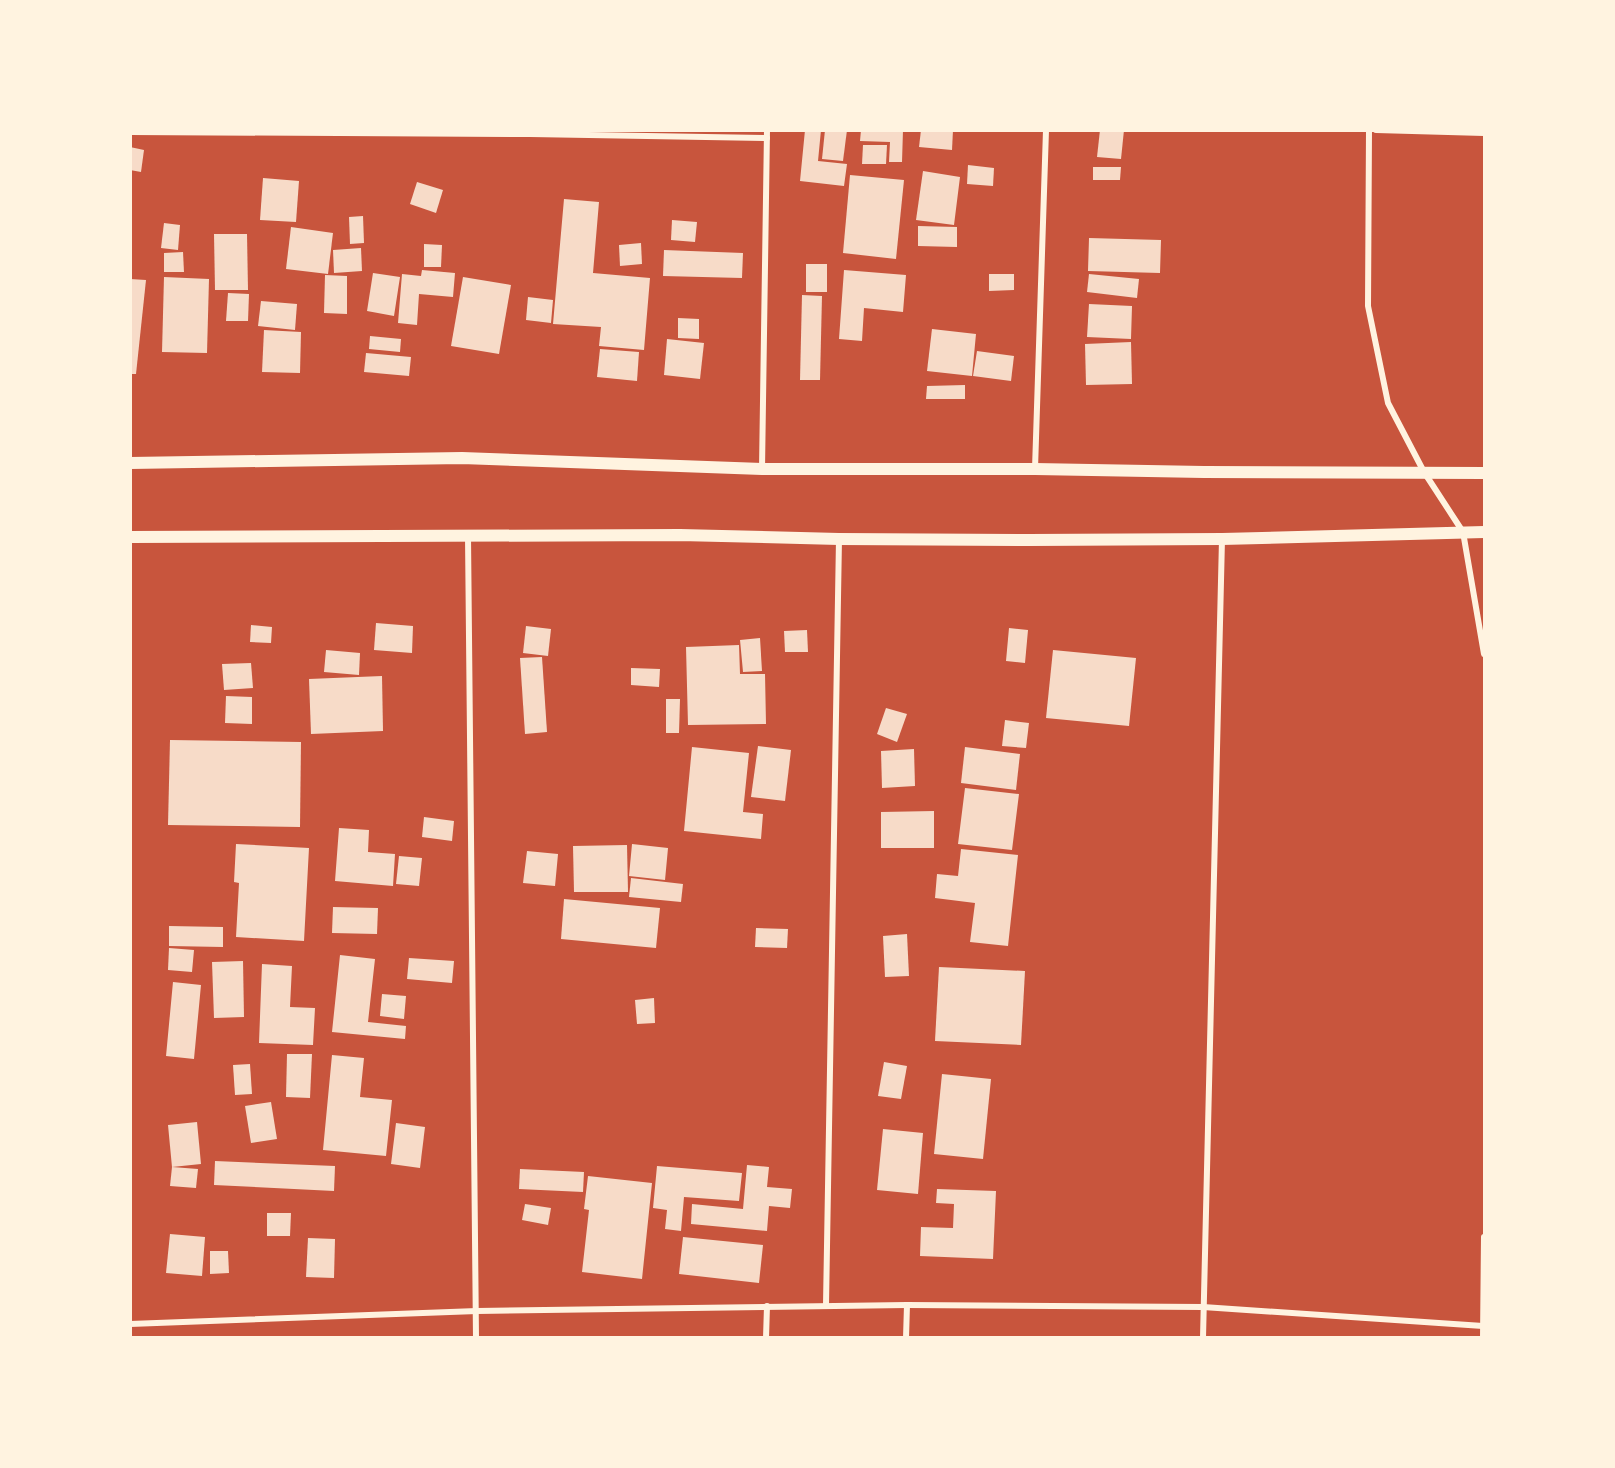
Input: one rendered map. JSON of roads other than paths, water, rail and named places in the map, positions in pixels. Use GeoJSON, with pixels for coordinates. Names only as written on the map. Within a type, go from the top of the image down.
{"type":"FeatureCollection","features":[{"type":"Feature","properties":{"kind":"main road"},"geometry":{"type":"LineString","coordinates":[[130,463],[462,458],[762,469],[1485,473]]}},
{"type":"Feature","properties":{"kind":"main road"},"geometry":{"type":"LineString","coordinates":[[130,537],[680,535],[1029,540],[1222,539],[1485,532]]}},
{"type":"Feature","properties":{"kind":"street"},"geometry":{"type":"LineString","coordinates":[[1035,469],[1046,130]]}},
{"type":"Feature","properties":{"kind":"street"},"geometry":{"type":"LineString","coordinates":[[1369,130],[1368,306],[1388,403],[1424,472],[1463,532],[1485,654]]}},
{"type":"Feature","properties":{"kind":"street"},"geometry":{"type":"LineString","coordinates":[[1376,130],[1485,133]]}},
{"type":"Feature","properties":{"kind":"street"},"geometry":{"type":"LineString","coordinates":[[130,132],[767,134],[762,469]]}},
{"type":"Feature","properties":{"kind":"street"},"geometry":{"type":"LineString","coordinates":[[468,536],[476,1338]]}},
{"type":"Feature","properties":{"kind":"street"},"geometry":{"type":"LineString","coordinates":[[826,1305],[838,539]]}},
{"type":"Feature","properties":{"kind":"street"},"geometry":{"type":"LineString","coordinates":[[1203,1338],[1222,539]]}},
{"type":"Feature","properties":{"kind":"street"},"geometry":{"type":"LineString","coordinates":[[1483,1338],[1485,1237]]}},
{"type":"Feature","properties":{"kind":"street"},"geometry":{"type":"LineString","coordinates":[[130,1324],[477,1311],[907,1305],[1203,1307],[1483,1326]]}},
{"type":"Feature","properties":{"kind":"street"},"geometry":{"type":"LineString","coordinates":[[906,1338],[907,1305]]}},
{"type":"Feature","properties":{"kind":"street"},"geometry":{"type":"LineString","coordinates":[[766,1338],[767,1306]]}}]}
